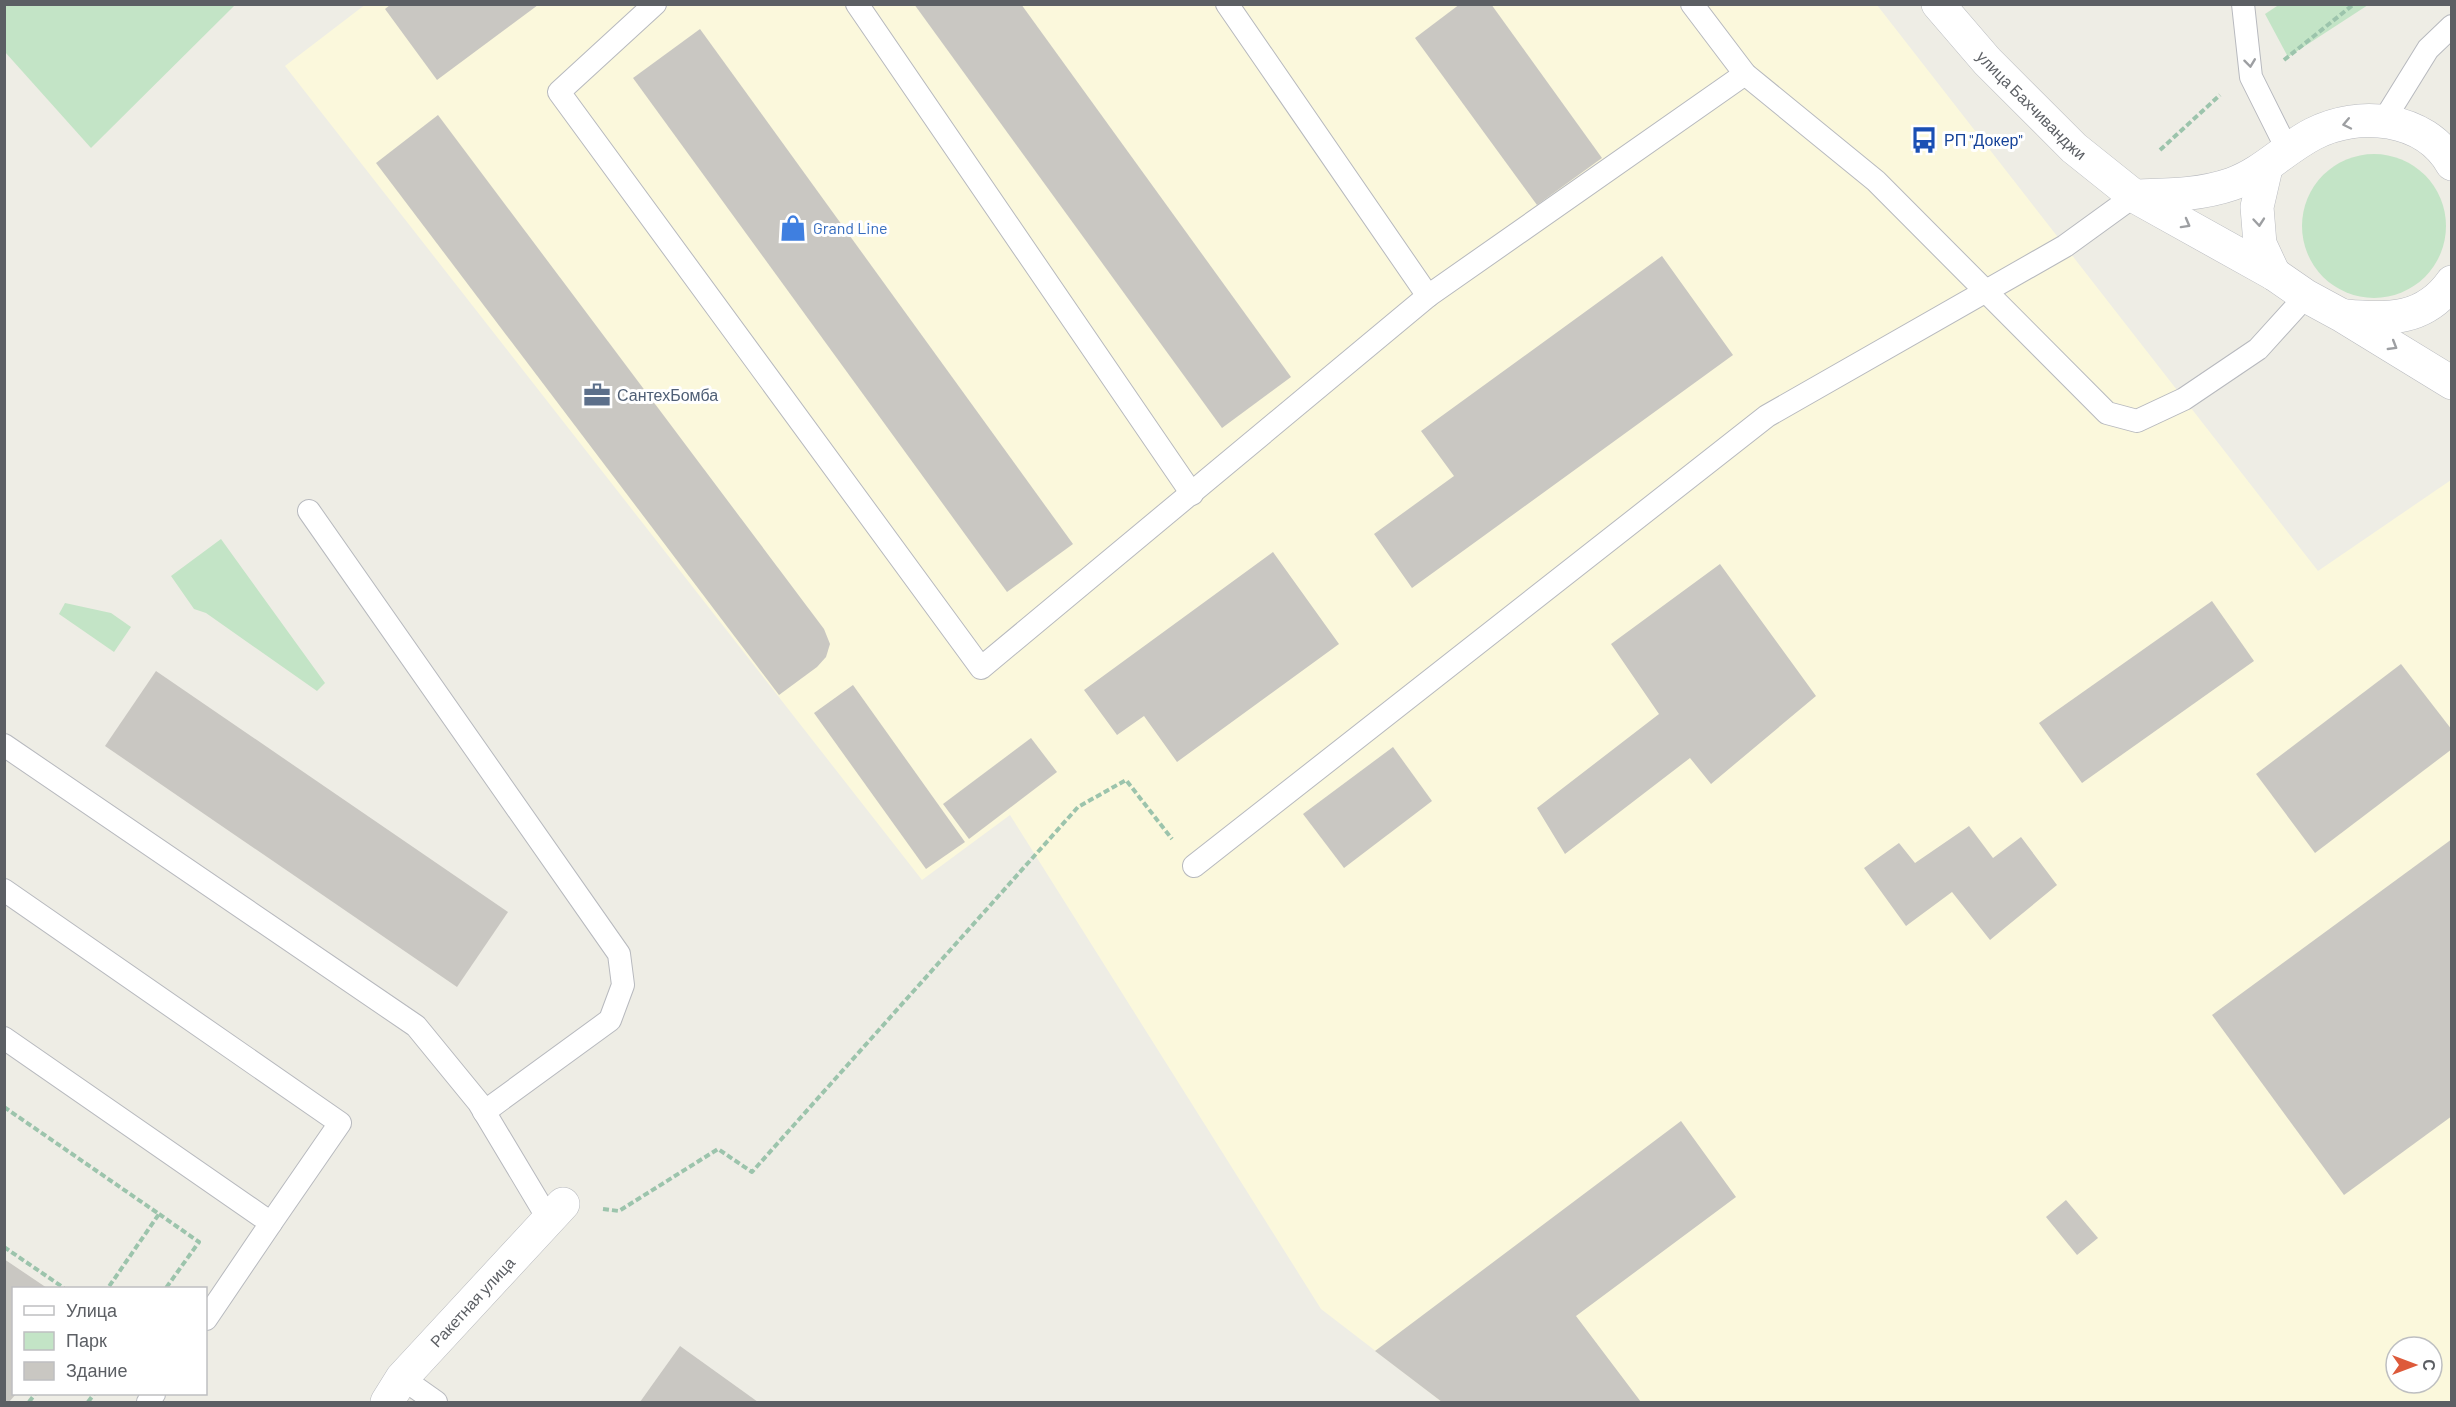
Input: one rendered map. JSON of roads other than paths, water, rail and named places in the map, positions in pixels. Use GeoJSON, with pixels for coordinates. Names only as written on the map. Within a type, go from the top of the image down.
{"type":"FeatureCollection","features":[{"type":"Feature","properties":{"kind":"main road","name":"улица Бахчиванджи"},"geometry":{"type":"LineString","coordinates":[[1938,4],[1987,61],[2074,148],[2134,196],[2274,274],[2306,296],[2342,315],[2451,383]]}},
{"type":"Feature","properties":{"kind":"main road"},"geometry":{"type":"LineString","coordinates":[[2134,196],[2192,195],[2232,184],[2316,132],[2349,122],[2384,120],[2416,129],[2445,153],[2451,165]]}},
{"type":"Feature","properties":{"kind":"main road"},"geometry":{"type":"LineString","coordinates":[[2274,274],[2260,244],[2258,207],[2276,158]]}},
{"type":"Feature","properties":{"kind":"main road","name":"улица Бахчиванджи"},"geometry":{"type":"LineString","coordinates":[[2342,315],[2383,319],[2418,312],[2444,292],[2451,282]]}},
{"type":"Feature","properties":{"kind":"main road","name":"Ракетная улица"},"geometry":{"type":"LineString","coordinates":[[395,1390],[556,1212]]}},
{"type":"Feature","properties":{"kind":"lane"},"geometry":{"type":"LineString","coordinates":[[655,4],[559,92],[981,668],[1428,296],[1745,74]]}},
{"type":"Feature","properties":{"kind":"lane"},"geometry":{"type":"LineString","coordinates":[[857,4],[1192,494]]}},
{"type":"Feature","properties":{"kind":"lane"},"geometry":{"type":"LineString","coordinates":[[1227,4],[1428,296]]}},
{"type":"Feature","properties":{"kind":"lane"},"geometry":{"type":"LineString","coordinates":[[1692,4],[1745,74],[1876,181],[2107,413],[2138,421],[2184,399],[2258,349],[2306,296]]}},
{"type":"Feature","properties":{"kind":"lane"},"geometry":{"type":"LineString","coordinates":[[2243,4],[2252,77],[2276,158]]}},
{"type":"Feature","properties":{"kind":"lane"},"geometry":{"type":"LineString","coordinates":[[2384,120],[2428,49],[2451,26]]}},
{"type":"Feature","properties":{"kind":"lane"},"geometry":{"type":"LineString","coordinates":[[1194,866],[1767,416],[2065,246],[2134,196]]}},
{"type":"Feature","properties":{"kind":"lane"},"geometry":{"type":"LineString","coordinates":[[309,511],[619,954],[623,985],[610,1020],[484,1112]]}},
{"type":"Feature","properties":{"kind":"lane"},"geometry":{"type":"LineString","coordinates":[[4,745],[416,1026],[479,1103],[556,1212]]}},
{"type":"Feature","properties":{"kind":"lane"},"geometry":{"type":"LineString","coordinates":[[4,890],[340,1123],[207,1318]]}},
{"type":"Feature","properties":{"kind":"lane"},"geometry":{"type":"LineString","coordinates":[[4,1038],[272,1223]]}},
{"type":"Feature","properties":{"kind":"lane"},"geometry":{"type":"LineString","coordinates":[[395,1390],[435,1402]]}},
{"type":"Feature","properties":{"kind":"place","name":"РП \"Докер\""},"geometry":{"type":"Point","coordinates":[1924,140]}},
{"type":"Feature","properties":{"kind":"place","name":"Grand Line"},"geometry":{"type":"Point","coordinates":[793,228]}},
{"type":"Feature","properties":{"kind":"place","name":"СантехБомба"},"geometry":{"type":"Point","coordinates":[597,395]}}]}
